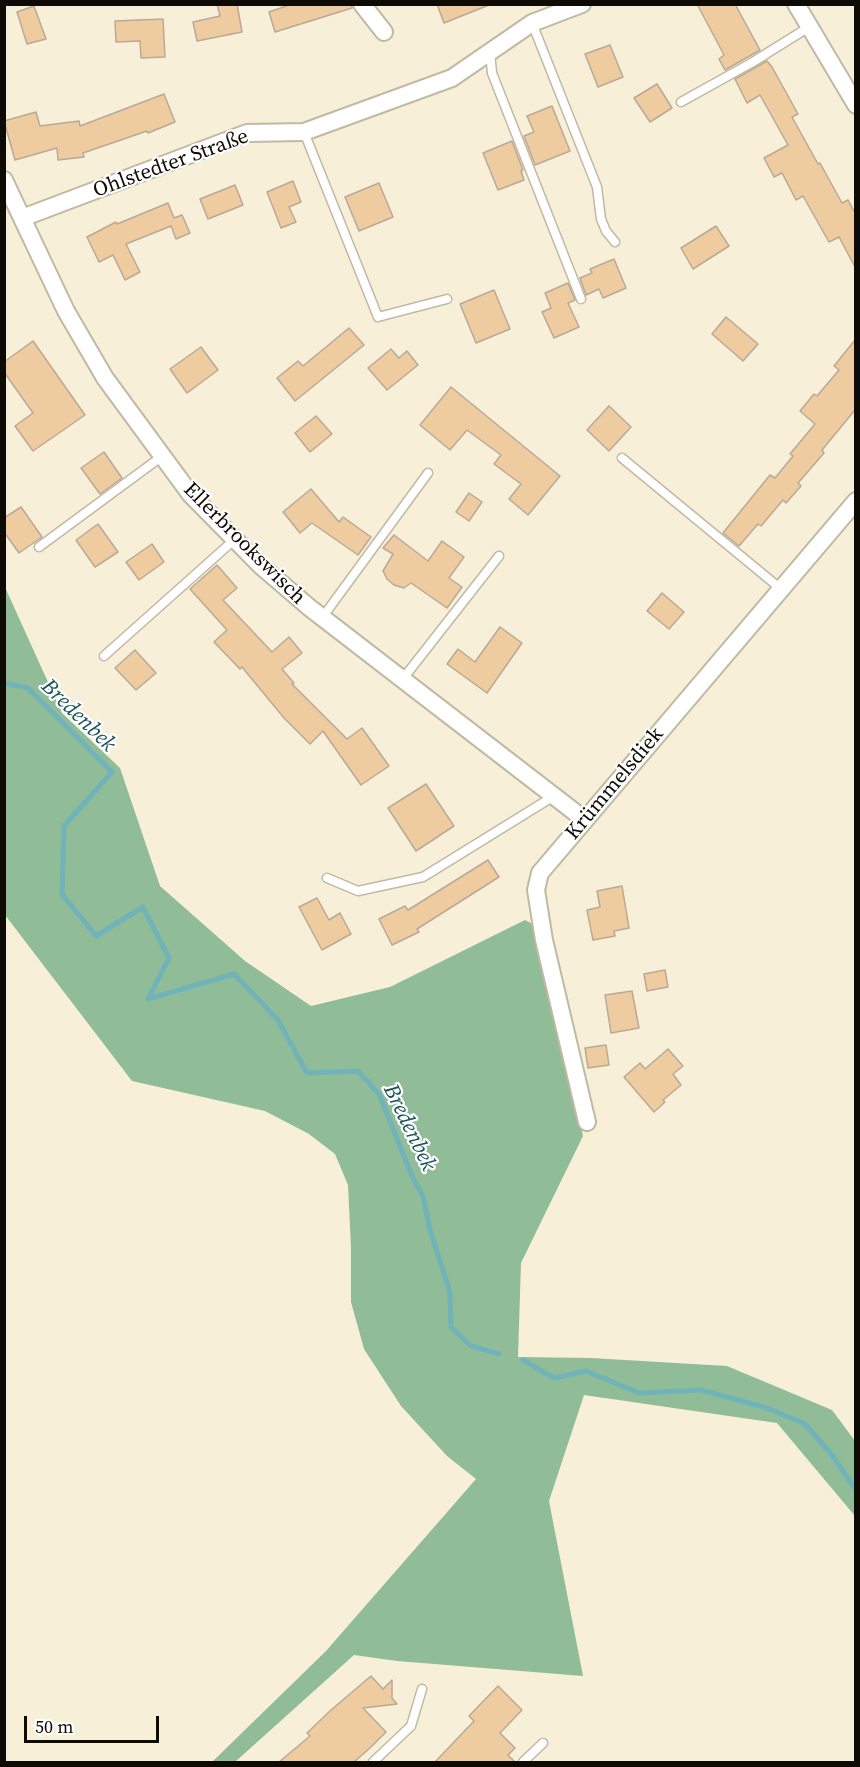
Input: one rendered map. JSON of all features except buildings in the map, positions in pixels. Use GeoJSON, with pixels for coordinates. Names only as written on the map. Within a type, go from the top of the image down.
{"type":"FeatureCollection","features":[{"type":"Feature","properties":{"kind":"street"},"geometry":{"type":"LineString","coordinates":[[362,4],[384,32]]}},
{"type":"Feature","properties":{"kind":"street","name":"Ohlstedter Straße"},"geometry":{"type":"LineString","coordinates":[[22,218],[247,133],[304,132],[452,78],[532,23],[582,4]]}},
{"type":"Feature","properties":{"kind":"street"},"geometry":{"type":"LineString","coordinates":[[796,4],[855,105]]}},
{"type":"Feature","properties":{"kind":"street","name":"Ellerbrookswisch"},"geometry":{"type":"LineString","coordinates":[[4,180],[66,311],[105,378],[191,495],[269,573],[322,618],[585,820]]}},
{"type":"Feature","properties":{"kind":"street","name":"Krümmelsdiek"},"geometry":{"type":"LineString","coordinates":[[587,1122],[544,940],[536,890],[540,873],[855,501]]}},
{"type":"Feature","properties":{"kind":"lane"},"geometry":{"type":"LineString","coordinates":[[532,23],[597,188],[601,219],[606,231],[615,242]]}},
{"type":"Feature","properties":{"kind":"lane"},"geometry":{"type":"LineString","coordinates":[[681,102],[753,62],[809,27]]}},
{"type":"Feature","properties":{"kind":"lane"},"geometry":{"type":"LineString","coordinates":[[490,51],[492,73],[581,299]]}},
{"type":"Feature","properties":{"kind":"lane"},"geometry":{"type":"LineString","coordinates":[[304,132],[378,317],[447,299]]}},
{"type":"Feature","properties":{"kind":"lane"},"geometry":{"type":"LineString","coordinates":[[39,547],[161,457]]}},
{"type":"Feature","properties":{"kind":"lane"},"geometry":{"type":"LineString","coordinates":[[622,458],[780,590]]}},
{"type":"Feature","properties":{"kind":"lane"},"geometry":{"type":"LineString","coordinates":[[322,618],[429,473]]}},
{"type":"Feature","properties":{"kind":"lane"},"geometry":{"type":"LineString","coordinates":[[104,656],[234,540]]}},
{"type":"Feature","properties":{"kind":"lane"},"geometry":{"type":"LineString","coordinates":[[402,680],[499,556]]}},
{"type":"Feature","properties":{"kind":"lane"},"geometry":{"type":"LineString","coordinates":[[327,878],[358,891],[423,877],[554,796]]}},
{"type":"Feature","properties":{"kind":"lane"},"geometry":{"type":"LineString","coordinates":[[373,1762],[411,1726],[422,1689]]}},
{"type":"Feature","properties":{"kind":"lane"},"geometry":{"type":"LineString","coordinates":[[523,1762],[543,1743]]}},
{"type":"Feature","properties":{"kind":"green space"},"geometry":{"type":"Polygon","coordinates":[[[4,585],[62,713],[120,768],[160,886],[245,961],[311,1006],[390,987],[525,920],[537,926],[583,1136],[521,1263],[518,1357],[591,1358],[727,1366],[832,1410],[855,1441],[855,1516],[777,1423],[584,1395],[549,1501],[583,1676],[397,1661],[354,1655],[235,1762],[212,1762],[326,1651],[476,1479],[447,1456],[401,1406],[364,1349],[351,1302],[348,1185],[335,1154],[309,1134],[265,1111],[132,1081],[5,915],[4,585]]]}},
{"type":"Feature","properties":{"kind":"waterway","name":"Bredenbek"},"geometry":{"type":"LineString","coordinates":[[4,683],[28,688],[112,772],[64,826],[62,894],[96,936],[143,907],[169,958],[148,999],[234,974],[278,1020],[307,1073],[358,1071],[379,1094],[412,1176],[423,1196],[430,1230],[450,1292],[451,1327],[471,1346],[499,1354]]}},
{"type":"Feature","properties":{"kind":"waterway","name":"Bredenbek"},"geometry":{"type":"LineString","coordinates":[[523,1360],[554,1378],[586,1371],[639,1393],[701,1390],[767,1408],[805,1424],[832,1455],[856,1490]]}}]}
